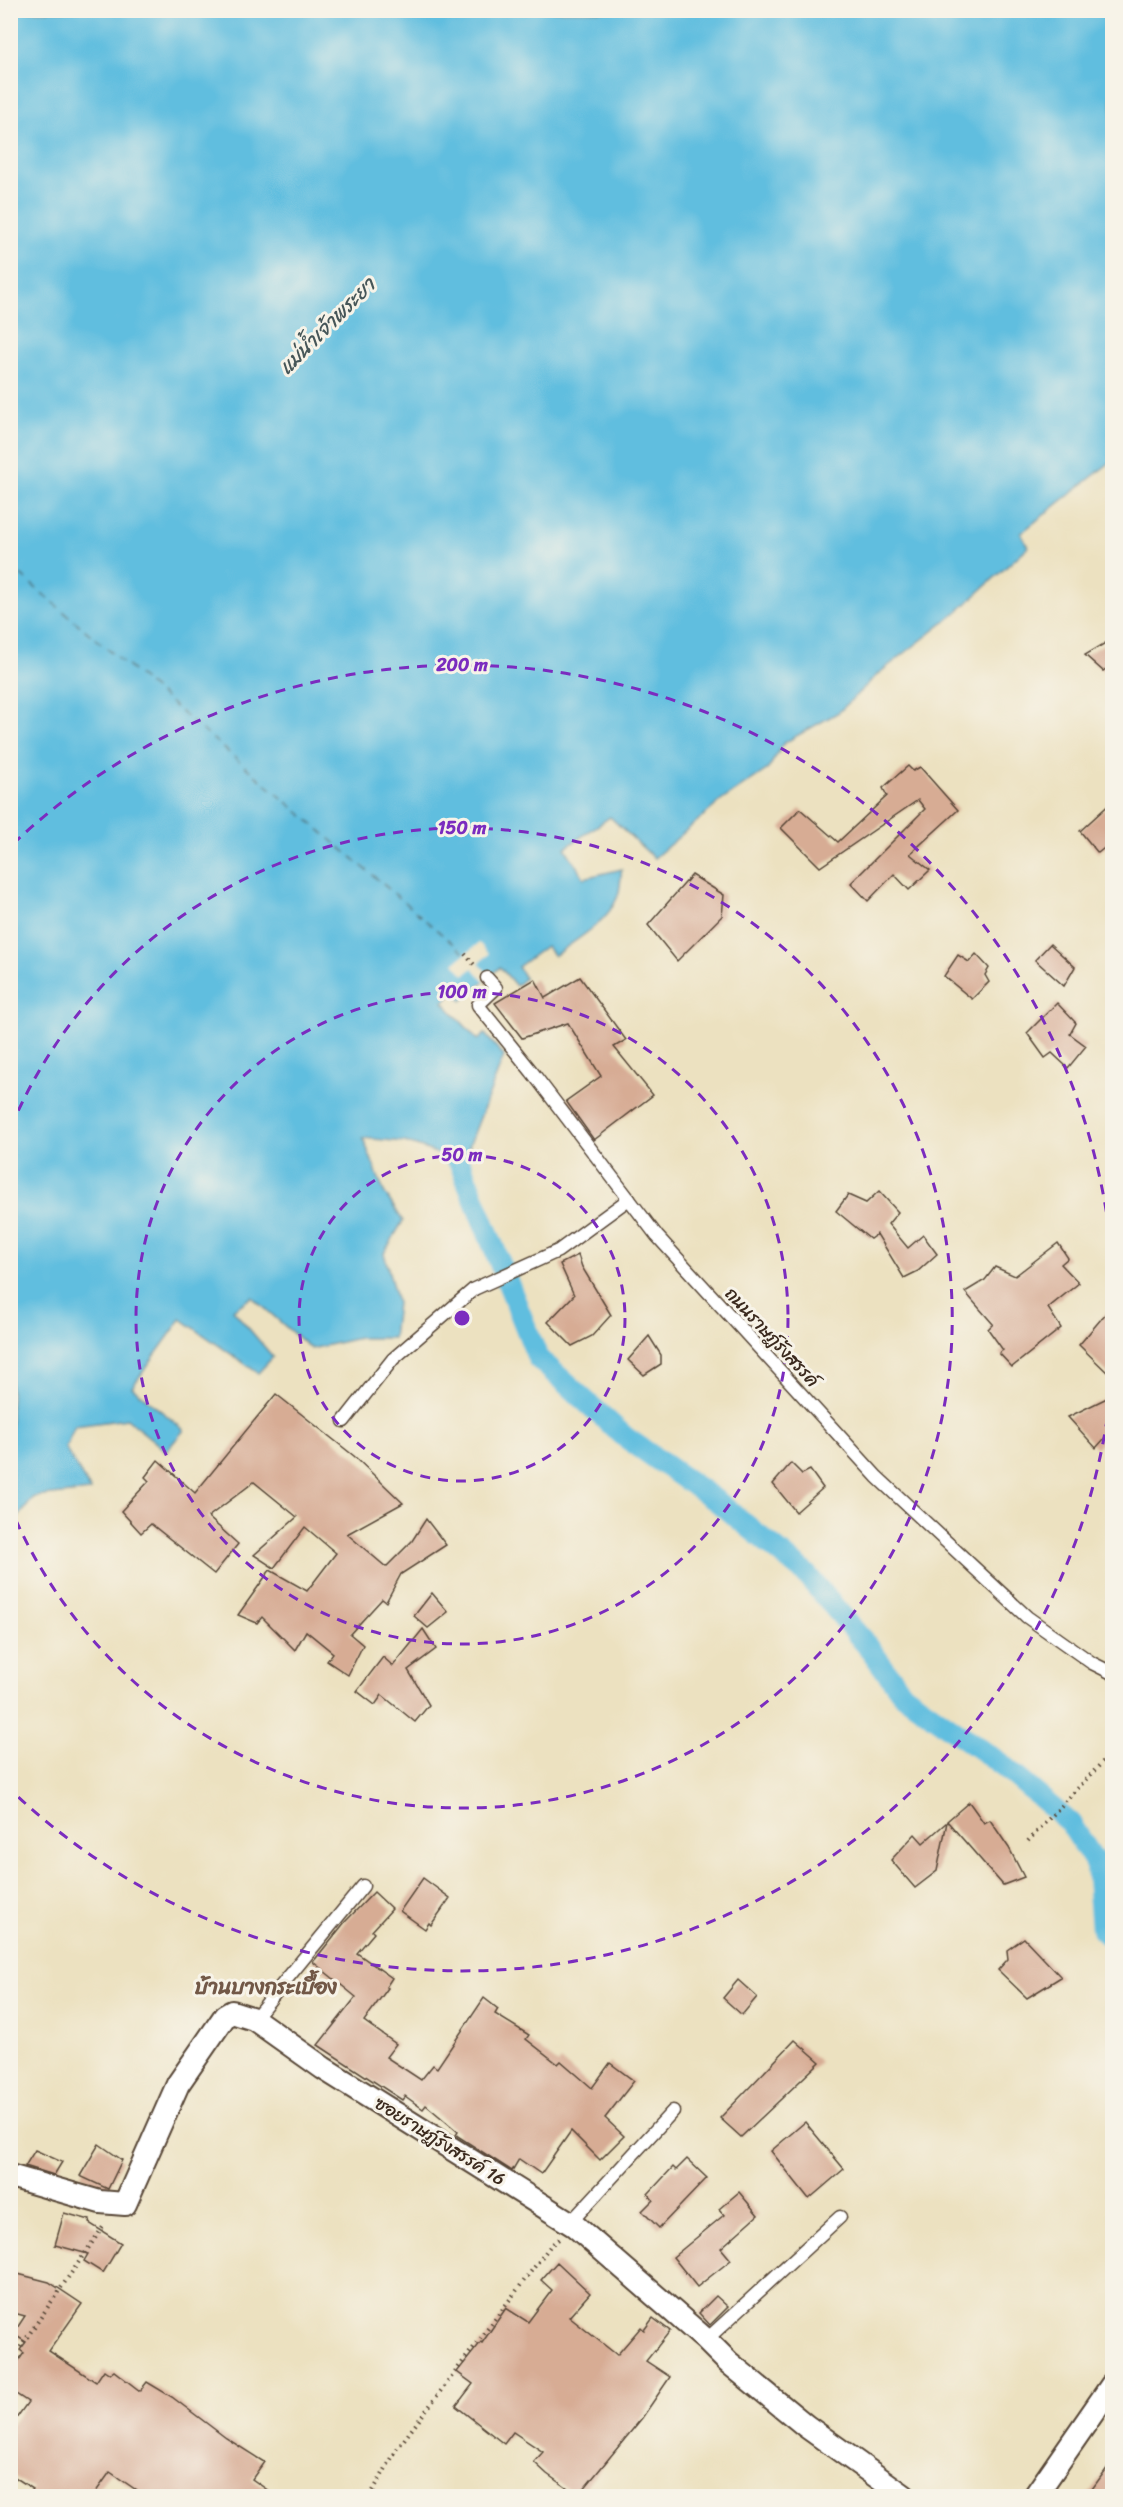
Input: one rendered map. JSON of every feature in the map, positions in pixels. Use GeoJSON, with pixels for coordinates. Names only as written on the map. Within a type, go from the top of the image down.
{"type":"FeatureCollection","features":[{"type":"Feature","properties":{"kind":"street","name":"ซอยราษฎ์รังสรรค์ 16"},"geometry":{"type":"LineString","coordinates":[[125,2204],[178,2084],[187,2069],[225,2016],[232,2012],[254,2019],[323,2068],[573,2225],[706,2340],[728,2362],[806,2426],[904,2496]]}},
{"type":"Feature","properties":{"kind":"street"},"geometry":{"type":"LineString","coordinates":[[10,2176],[100,2202],[125,2204]]}},
{"type":"Feature","properties":{"kind":"street"},"geometry":{"type":"LineString","coordinates":[[1035,2496],[1113,2385]]}},
{"type":"Feature","properties":{"kind":"lane","name":"ถนนราษฎ์รังสรรค์"},"geometry":{"type":"LineString","coordinates":[[487,978],[496,988],[478,1005],[657,1236],[712,1298],[877,1477],[1027,1617],[1092,1663],[1113,1672]]}},
{"type":"Feature","properties":{"kind":"lane"},"geometry":{"type":"LineString","coordinates":[[344,1421],[393,1359],[474,1289],[566,1246],[629,1199]]}},
{"type":"Feature","properties":{"kind":"lane"},"geometry":{"type":"LineString","coordinates":[[254,2019],[363,1886]]}},
{"type":"Feature","properties":{"kind":"lane"},"geometry":{"type":"LineString","coordinates":[[573,2225],[673,2110]]}},
{"type":"Feature","properties":{"kind":"lane"},"geometry":{"type":"LineString","coordinates":[[706,2340],[840,2217]]}},
{"type":"Feature","properties":{"kind":"path"},"geometry":{"type":"LineString","coordinates":[[1028,1841],[1113,1752]]}},
{"type":"Feature","properties":{"kind":"path"},"geometry":{"type":"LineString","coordinates":[[10,2362],[94,2238],[125,2204]]}},
{"type":"Feature","properties":{"kind":"path"},"geometry":{"type":"LineString","coordinates":[[370,2496],[397,2449],[551,2245],[573,2225]]}},
{"type":"Feature","properties":{"kind":"water","name":"แม่น้ำเจ้าพระยา"},"geometry":{"type":"Polygon","coordinates":[[[11,11],[1112,11],[1112,461],[1021,533],[1028,547],[956,613],[878,674],[839,712],[784,743],[768,769],[722,800],[654,858],[610,817],[565,848],[584,878],[622,869],[618,895],[606,915],[590,930],[554,956],[546,946],[518,967],[525,978],[516,986],[500,967],[462,1001],[454,992],[443,1002],[478,1040],[485,1034],[504,1056],[468,1149],[459,1161],[405,1142],[363,1138],[384,1192],[403,1221],[384,1253],[397,1303],[393,1338],[359,1338],[311,1349],[252,1297],[233,1310],[273,1357],[258,1373],[181,1319],[132,1387],[184,1430],[166,1451],[127,1419],[75,1426],[65,1448],[91,1491],[34,1497],[11,1527],[11,11]]]}},
{"type":"Feature","properties":{"kind":"pier"},"geometry":{"type":"Polygon","coordinates":[[[479,943],[489,954],[479,963],[490,976],[484,981],[473,968],[464,975],[454,963],[479,943]]]}},
{"type":"Feature","properties":{"kind":"building"},"geometry":{"type":"Polygon","coordinates":[[[1107,642],[1113,656],[1113,664],[1103,671],[1085,655],[1107,642]]]}},
{"type":"Feature","properties":{"kind":"building"},"geometry":{"type":"Polygon","coordinates":[[[908,766],[913,771],[920,767],[958,810],[910,854],[930,870],[909,890],[894,874],[868,901],[851,883],[925,809],[918,800],[820,867],[781,828],[800,809],[838,842],[887,796],[883,788],[908,766]]]}},
{"type":"Feature","properties":{"kind":"building"},"geometry":{"type":"Polygon","coordinates":[[[1113,801],[1113,841],[1098,853],[1080,831],[1113,801]]]}},
{"type":"Feature","properties":{"kind":"building"},"geometry":{"type":"Polygon","coordinates":[[[692,875],[724,895],[722,916],[677,961],[648,925],[692,875]]]}},
{"type":"Feature","properties":{"kind":"building"},"geometry":{"type":"Polygon","coordinates":[[[1050,944],[1075,967],[1064,986],[1035,960],[1050,944]]]}},
{"type":"Feature","properties":{"kind":"building"},"geometry":{"type":"Polygon","coordinates":[[[976,954],[989,968],[985,975],[989,982],[972,999],[944,976],[958,955],[969,962],[976,954]]]}},
{"type":"Feature","properties":{"kind":"building"},"geometry":{"type":"Polygon","coordinates":[[[580,977],[626,1040],[614,1047],[653,1095],[594,1140],[566,1101],[601,1076],[568,1023],[522,1038],[495,1003],[535,979],[545,998],[580,977]]]}},
{"type":"Feature","properties":{"kind":"building"},"geometry":{"type":"Polygon","coordinates":[[[1057,1003],[1076,1023],[1070,1034],[1086,1046],[1068,1068],[1052,1053],[1045,1058],[1027,1033],[1057,1003]]]}},
{"type":"Feature","properties":{"kind":"building"},"geometry":{"type":"Polygon","coordinates":[[[879,1191],[898,1212],[888,1224],[908,1248],[923,1235],[937,1254],[918,1271],[904,1278],[877,1234],[870,1239],[836,1211],[848,1195],[866,1203],[879,1191]]]}},
{"type":"Feature","properties":{"kind":"building"},"geometry":{"type":"Polygon","coordinates":[[[1058,1243],[1068,1258],[1061,1264],[1079,1283],[1048,1308],[1061,1328],[1012,1367],[999,1353],[1003,1350],[988,1329],[993,1324],[965,1292],[985,1280],[995,1267],[1015,1276],[1058,1243]]]}},
{"type":"Feature","properties":{"kind":"building"},"geometry":{"type":"Polygon","coordinates":[[[578,1255],[582,1267],[611,1315],[592,1336],[572,1346],[548,1322],[574,1295],[560,1264],[578,1255]]]}},
{"type":"Feature","properties":{"kind":"building"},"geometry":{"type":"Polygon","coordinates":[[[1113,1305],[1113,1378],[1079,1345],[1113,1305]]]}},
{"type":"Feature","properties":{"kind":"building"},"geometry":{"type":"Polygon","coordinates":[[[649,1336],[661,1355],[661,1364],[644,1375],[628,1360],[649,1336]]]}},
{"type":"Feature","properties":{"kind":"building"},"geometry":{"type":"Polygon","coordinates":[[[276,1394],[354,1456],[403,1503],[347,1534],[386,1567],[412,1541],[426,1519],[446,1545],[401,1574],[386,1602],[382,1599],[350,1634],[363,1645],[348,1675],[327,1661],[333,1653],[306,1631],[295,1650],[262,1617],[257,1623],[238,1615],[270,1570],[307,1591],[336,1553],[305,1527],[274,1568],[254,1555],[297,1517],[254,1482],[208,1517],[238,1544],[214,1574],[151,1524],[141,1533],[121,1511],[149,1481],[145,1477],[158,1460],[195,1493],[276,1394]]]}},
{"type":"Feature","properties":{"kind":"building"},"geometry":{"type":"Polygon","coordinates":[[[1113,1395],[1113,1429],[1096,1448],[1068,1417],[1113,1395]]]}},
{"type":"Feature","properties":{"kind":"building"},"geometry":{"type":"Polygon","coordinates":[[[791,1463],[802,1474],[810,1470],[823,1488],[796,1512],[773,1484],[791,1463]]]}},
{"type":"Feature","properties":{"kind":"building"},"geometry":{"type":"Polygon","coordinates":[[[432,1593],[448,1612],[428,1628],[414,1616],[432,1593]]]}},
{"type":"Feature","properties":{"kind":"building"},"geometry":{"type":"Polygon","coordinates":[[[423,1629],[436,1649],[408,1670],[429,1705],[415,1722],[382,1695],[375,1705],[357,1691],[383,1657],[393,1666],[423,1629]]]}},
{"type":"Feature","properties":{"kind":"building"},"geometry":{"type":"Polygon","coordinates":[[[969,1802],[984,1823],[990,1820],[1009,1848],[1024,1877],[1003,1885],[947,1821],[969,1802]]]}},
{"type":"Feature","properties":{"kind":"building"},"geometry":{"type":"Polygon","coordinates":[[[947,1822],[937,1871],[915,1888],[891,1860],[915,1834],[923,1843],[947,1822]]]}},
{"type":"Feature","properties":{"kind":"building"},"geometry":{"type":"Polygon","coordinates":[[[423,1878],[450,1898],[431,1925],[429,1923],[425,1929],[400,1911],[423,1878]]]}},
{"type":"Feature","properties":{"kind":"building"},"geometry":{"type":"Polygon","coordinates":[[[374,1892],[392,1909],[372,1931],[374,1933],[357,1953],[392,1978],[386,1987],[388,1988],[364,2021],[396,2044],[386,2057],[421,2080],[433,2065],[437,2068],[484,1998],[498,2009],[495,2014],[529,2035],[526,2039],[558,2064],[561,2061],[592,2088],[610,2063],[634,2081],[605,2118],[624,2136],[600,2160],[571,2131],[541,2174],[519,2159],[512,2171],[456,2135],[458,2132],[426,2105],[423,2109],[405,2096],[402,2100],[318,2045],[356,1997],[313,1962],[345,1922],[374,1892]]]}},
{"type":"Feature","properties":{"kind":"building"},"geometry":{"type":"Polygon","coordinates":[[[1024,1938],[1061,1977],[1027,1998],[998,1970],[1008,1959],[1007,1950],[1024,1938]]]}},
{"type":"Feature","properties":{"kind":"building"},"geometry":{"type":"Polygon","coordinates":[[[738,1980],[757,1997],[742,2015],[723,1998],[738,1980]]]}},
{"type":"Feature","properties":{"kind":"building"},"geometry":{"type":"Polygon","coordinates":[[[795,2040],[820,2062],[741,2137],[720,2118],[795,2040]]]}},
{"type":"Feature","properties":{"kind":"building"},"geometry":{"type":"Polygon","coordinates":[[[805,2122],[844,2169],[809,2199],[771,2151],[805,2122]]]}},
{"type":"Feature","properties":{"kind":"building"},"geometry":{"type":"Polygon","coordinates":[[[99,2144],[122,2160],[108,2189],[80,2176],[99,2144]]]}},
{"type":"Feature","properties":{"kind":"building"},"geometry":{"type":"Polygon","coordinates":[[[35,2150],[62,2162],[54,2175],[25,2166],[35,2150]]]}},
{"type":"Feature","properties":{"kind":"building"},"geometry":{"type":"Polygon","coordinates":[[[687,2159],[707,2178],[659,2228],[642,2211],[653,2200],[648,2194],[673,2167],[676,2170],[687,2159]]]}},
{"type":"Feature","properties":{"kind":"building"},"geometry":{"type":"Polygon","coordinates":[[[739,2192],[758,2215],[721,2248],[731,2260],[697,2287],[673,2257],[724,2215],[719,2209],[739,2192]]]}},
{"type":"Feature","properties":{"kind":"building"},"geometry":{"type":"Polygon","coordinates":[[[64,2213],[90,2220],[89,2223],[121,2243],[103,2273],[84,2261],[88,2254],[55,2245],[64,2213]]]}},
{"type":"Feature","properties":{"kind":"building"},"geometry":{"type":"Polygon","coordinates":[[[557,2262],[590,2293],[569,2317],[617,2355],[641,2327],[644,2330],[653,2318],[670,2331],[646,2361],[670,2377],[642,2418],[578,2496],[534,2462],[543,2452],[513,2432],[504,2444],[456,2406],[473,2384],[457,2372],[482,2343],[506,2308],[528,2322],[552,2290],[541,2280],[557,2262]]]}},
{"type":"Feature","properties":{"kind":"building"},"geometry":{"type":"Polygon","coordinates":[[[10,2272],[49,2282],[82,2304],[49,2351],[96,2382],[104,2370],[110,2374],[114,2371],[140,2391],[147,2382],[172,2397],[226,2438],[264,2462],[252,2479],[276,2496],[145,2496],[110,2472],[93,2496],[28,2496],[33,2489],[10,2474],[10,2427],[28,2402],[10,2390],[10,2373],[24,2353],[20,2350],[26,2342],[13,2334],[25,2316],[10,2312],[10,2272]]]}},
{"type":"Feature","properties":{"kind":"building"},"geometry":{"type":"Polygon","coordinates":[[[716,2296],[728,2307],[710,2325],[699,2313],[716,2296]]]}},
{"type":"Feature","properties":{"kind":"building"},"geometry":{"type":"Polygon","coordinates":[[[1113,2460],[1113,2496],[1087,2496],[1113,2460]]]}},
{"type":"Feature","properties":{"kind":"waterway"},"geometry":{"type":"LineString","coordinates":[[439,1139],[459,1161],[538,1358],[625,1437],[718,1502],[805,1573],[870,1649],[903,1694],[1001,1764],[1070,1823],[1097,1865],[1102,1930],[1112,1939]]}},
{"type":"Feature","properties":{"kind":"ferry route"},"geometry":{"type":"LineString","coordinates":[[10,566],[465,954]]}},
{"type":"Feature","properties":{"kind":"district","name":"บ้านบางกระเบื้อง"},"geometry":{"type":"Point","coordinates":[266,1987]}}]}
